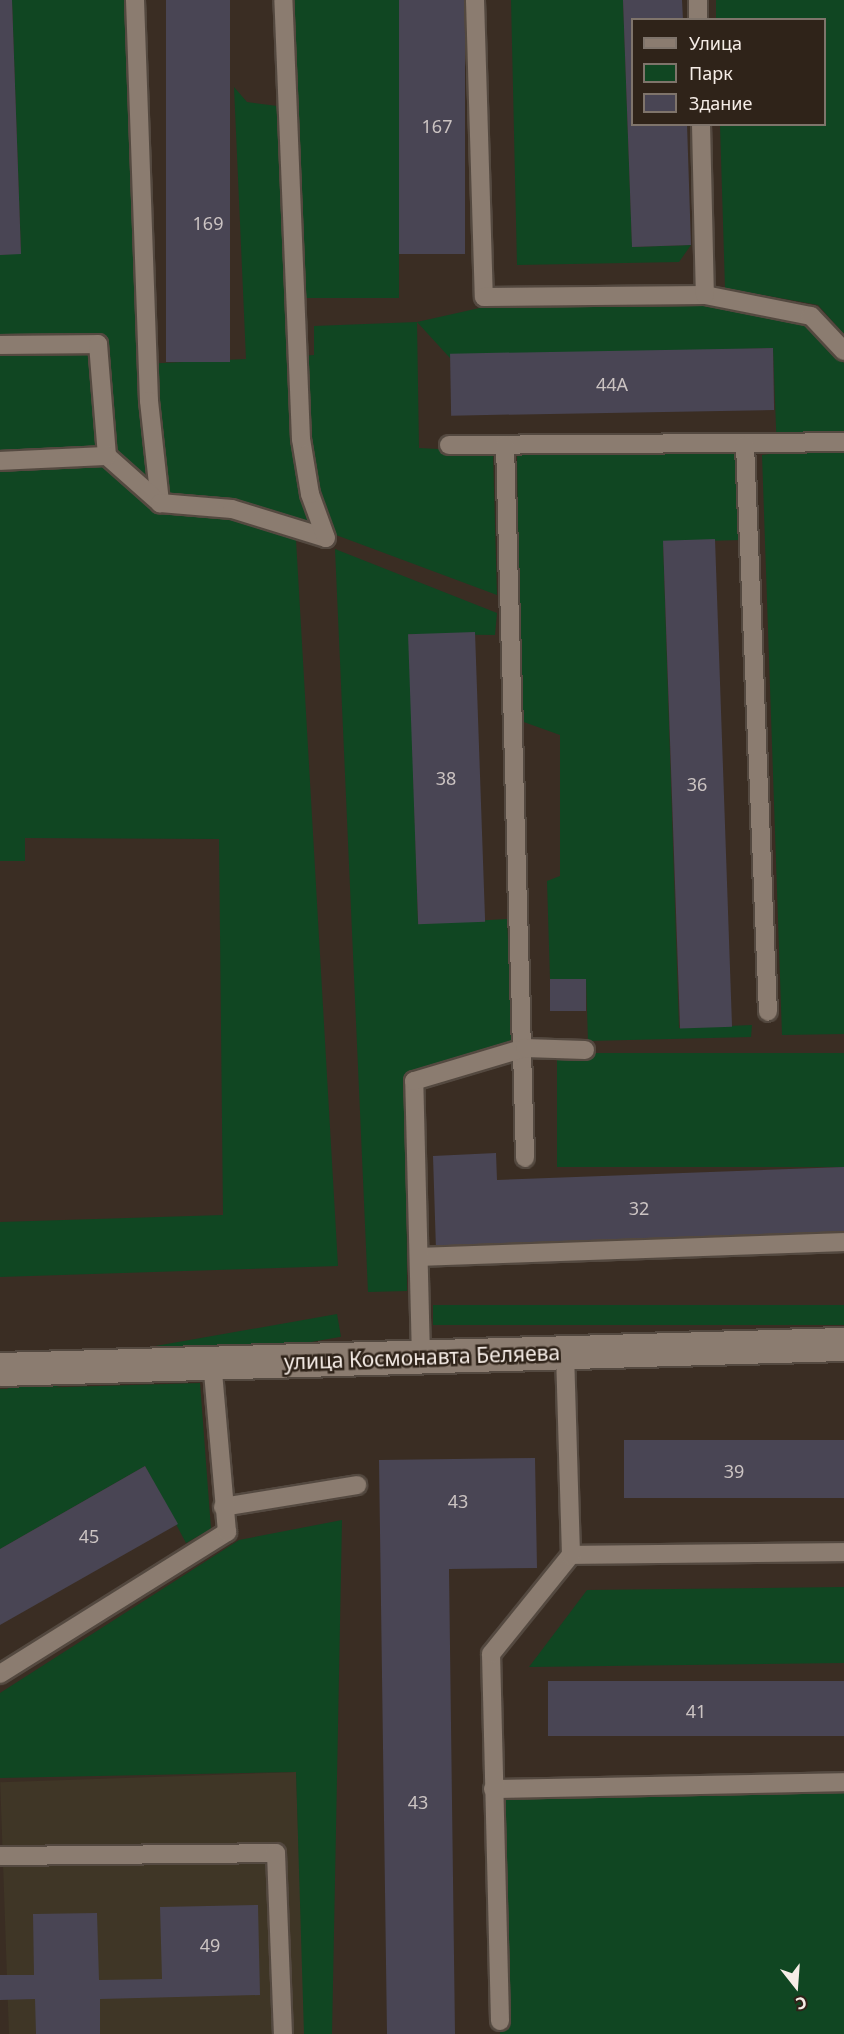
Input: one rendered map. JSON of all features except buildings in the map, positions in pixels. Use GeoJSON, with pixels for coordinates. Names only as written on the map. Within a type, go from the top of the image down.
{"type":"FeatureCollection","features":[{"type":"Feature","properties":{"kind":"street","name":"улица Космонавта Беляева"},"geometry":{"type":"LineString","coordinates":[[0,1369],[844,1344]]}},
{"type":"Feature","properties":{"kind":"lane"},"geometry":{"type":"LineString","coordinates":[[135,0],[149,401],[160,503]]}},
{"type":"Feature","properties":{"kind":"lane"},"geometry":{"type":"LineString","coordinates":[[0,345],[98,344],[107,456],[160,503],[232,509],[326,538],[310,494],[301,439],[283,0]]}},
{"type":"Feature","properties":{"kind":"lane"},"geometry":{"type":"LineString","coordinates":[[475,0],[483,297],[705,295],[811,316],[844,351]]}},
{"type":"Feature","properties":{"kind":"lane"},"geometry":{"type":"LineString","coordinates":[[698,0],[698,18]]}},
{"type":"Feature","properties":{"kind":"lane"},"geometry":{"type":"LineString","coordinates":[[701,126],[705,295]]}},
{"type":"Feature","properties":{"kind":"lane"},"geometry":{"type":"LineString","coordinates":[[449,445],[745,445],[844,442]]}},
{"type":"Feature","properties":{"kind":"lane"},"geometry":{"type":"LineString","coordinates":[[745,445],[768,1012]]}},
{"type":"Feature","properties":{"kind":"lane"},"geometry":{"type":"LineString","coordinates":[[505,446],[525,1048],[525,1158]]}},
{"type":"Feature","properties":{"kind":"lane"},"geometry":{"type":"LineString","coordinates":[[0,461],[107,456]]}},
{"type":"Feature","properties":{"kind":"lane"},"geometry":{"type":"LineString","coordinates":[[421,1358],[414,1081],[525,1048],[585,1050]]}},
{"type":"Feature","properties":{"kind":"lane"},"geometry":{"type":"LineString","coordinates":[[419,1257],[844,1242]]}},
{"type":"Feature","properties":{"kind":"lane"},"geometry":{"type":"LineString","coordinates":[[500,2021],[491,1654],[571,1555],[566,1353]]}},
{"type":"Feature","properties":{"kind":"lane"},"geometry":{"type":"LineString","coordinates":[[0,1674],[227,1532],[223,1508],[212,1362]]}},
{"type":"Feature","properties":{"kind":"lane"},"geometry":{"type":"LineString","coordinates":[[223,1508],[357,1485]]}},
{"type":"Feature","properties":{"kind":"lane"},"geometry":{"type":"LineString","coordinates":[[571,1555],[844,1552]]}},
{"type":"Feature","properties":{"kind":"lane"},"geometry":{"type":"LineString","coordinates":[[493,1789],[844,1782]]}},
{"type":"Feature","properties":{"kind":"lane"},"geometry":{"type":"LineString","coordinates":[[0,1856],[276,1853],[283,2034]]}},
{"type":"Feature","properties":{"kind":"shaded area"},"geometry":{"type":"Polygon","coordinates":[[[296,1772],[305,2034],[9,2034],[0,1782],[296,1772]]]}},
{"type":"Feature","properties":{"kind":"green space"},"geometry":{"type":"Polygon","coordinates":[[[12,0],[129,0],[142,364],[246,359],[234,87],[247,102],[277,106],[289,357],[314,355],[314,326],[417,322],[419,448],[493,452],[497,595],[336,535],[296,540],[338,1266],[0,1277],[0,1222],[223,1215],[219,839],[25,838],[25,861],[0,861],[0,255],[21,253],[12,0]]]}},
{"type":"Feature","properties":{"kind":"green space"},"geometry":{"type":"Polygon","coordinates":[[[293,0],[399,0],[399,298],[293,298],[293,0]]]}},
{"type":"Feature","properties":{"kind":"green space"},"geometry":{"type":"Polygon","coordinates":[[[511,0],[623,0],[632,247],[691,245],[679,262],[517,265],[511,0]]]}},
{"type":"Feature","properties":{"kind":"green space"},"geometry":{"type":"Polygon","coordinates":[[[716,0],[844,0],[844,334],[818,305],[725,288],[720,126],[826,126],[826,18],[716,18],[716,0]]]}},
{"type":"Feature","properties":{"kind":"green space"},"geometry":{"type":"Polygon","coordinates":[[[703,306],[807,323],[844,363],[844,1034],[782,1035],[762,455],[777,453],[773,348],[450,358],[417,322],[484,307],[703,306]]]}},
{"type":"Feature","properties":{"kind":"green space"},"geometry":{"type":"Polygon","coordinates":[[[517,453],[738,454],[742,540],[663,542],[679,1028],[752,1025],[751,1037],[588,1041],[586,979],[550,979],[547,881],[560,876],[560,735],[521,721],[517,453]]]}},
{"type":"Feature","properties":{"kind":"green space"},"geometry":{"type":"Polygon","coordinates":[[[335,549],[497,613],[495,635],[409,634],[418,924],[507,919],[513,1043],[406,1075],[407,1291],[368,1292],[335,549]]]}},
{"type":"Feature","properties":{"kind":"green space"},"geometry":{"type":"Polygon","coordinates":[[[557,1053],[844,1053],[844,1167],[557,1167],[557,1053]]]}},
{"type":"Feature","properties":{"kind":"green space"},"geometry":{"type":"Polygon","coordinates":[[[433,1305],[844,1305],[844,1325],[433,1325],[433,1305]]]}},
{"type":"Feature","properties":{"kind":"green space"},"geometry":{"type":"Polygon","coordinates":[[[337,1314],[341,1337],[9,1395],[5,1373],[337,1314]]]}},
{"type":"Feature","properties":{"kind":"green space"},"geometry":{"type":"Polygon","coordinates":[[[200,1383],[211,1529],[186,1543],[145,1466],[0,1549],[0,1389],[200,1383]]]}},
{"type":"Feature","properties":{"kind":"green space"},"geometry":{"type":"Polygon","coordinates":[[[342,1520],[332,2034],[304,2034],[296,1772],[0,1778],[0,1693],[239,1540],[342,1520]]]}},
{"type":"Feature","properties":{"kind":"green space"},"geometry":{"type":"Polygon","coordinates":[[[844,1587],[844,1663],[529,1667],[587,1590],[844,1587]]]}},
{"type":"Feature","properties":{"kind":"green space"},"geometry":{"type":"Polygon","coordinates":[[[500,1789],[844,1789],[844,2034],[500,2034],[500,1789]]]}}]}
